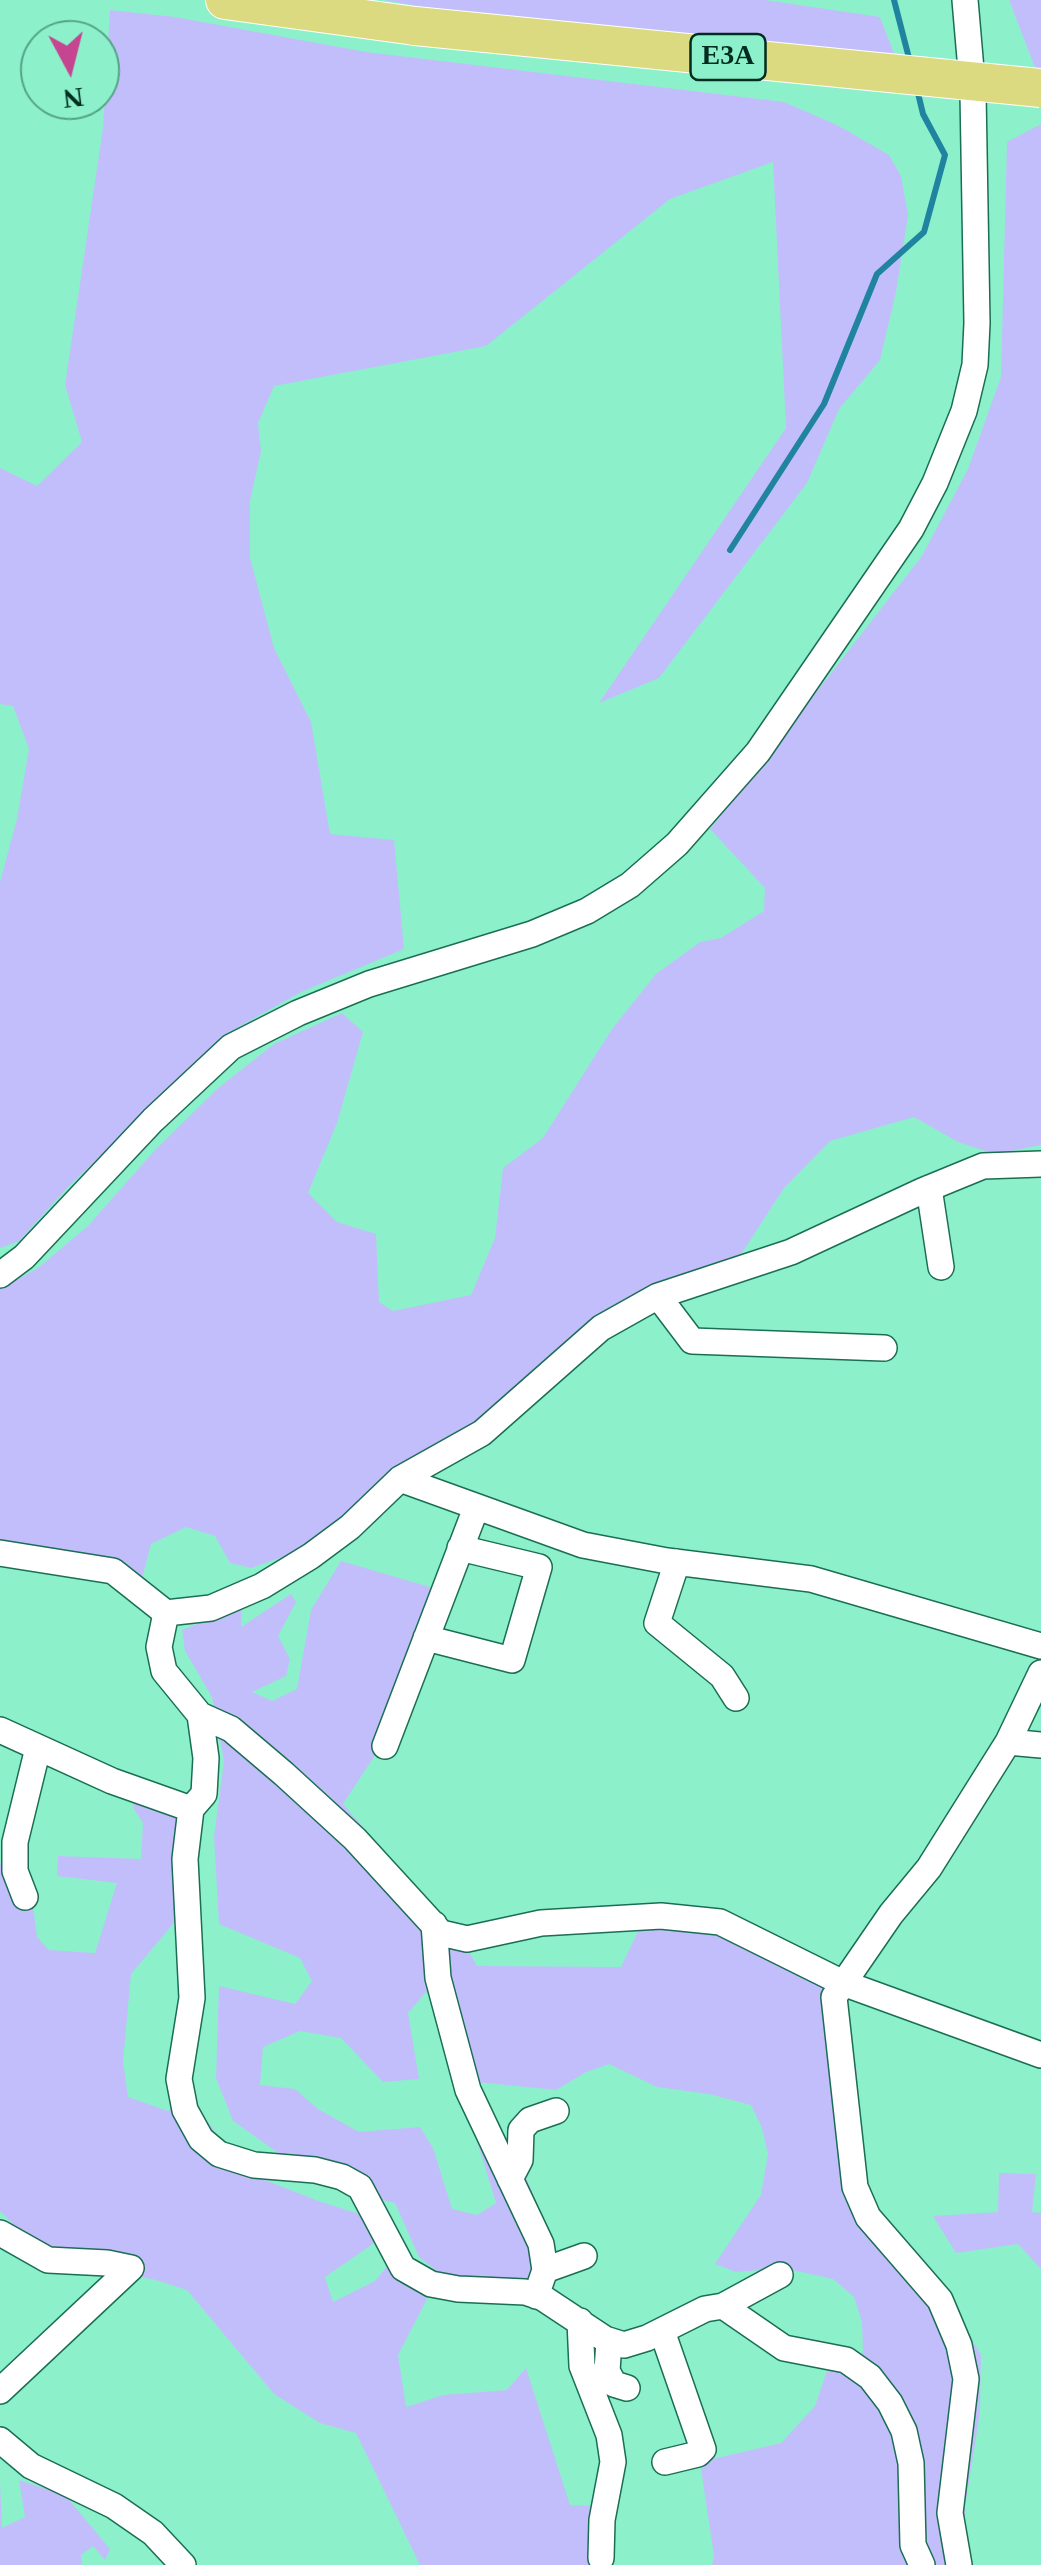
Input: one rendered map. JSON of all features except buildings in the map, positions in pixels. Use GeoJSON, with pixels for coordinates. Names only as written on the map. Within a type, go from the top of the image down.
{"type":"FeatureCollection","features":[{"type":"Feature","properties":{"kind":"highway","name":"E3A"},"geometry":{"type":"LineString","coordinates":[[225,0],[416,26],[1041,88]]}},
{"type":"Feature","properties":{"kind":"street"},"geometry":{"type":"LineString","coordinates":[[0,1274],[24,1258],[153,1120],[232,1048],[298,1013],[369,984],[532,934],[587,910],[630,885],[678,844],[758,752],[911,529],[935,483],[964,411],[975,365],[977,324],[973,93],[965,0]]}},
{"type":"Feature","properties":{"kind":"street"},"geometry":{"type":"LineString","coordinates":[[0,1553],[113,1572],[166,1613],[212,1608],[262,1586],[350,1528],[400,1479],[482,1432],[601,1328],[658,1296],[791,1252],[983,1166],[1041,1164]]}},
{"type":"Feature","properties":{"kind":"street"},"geometry":{"type":"LineString","coordinates":[[929,1188],[941,1267]]}},
{"type":"Feature","properties":{"kind":"street"},"geometry":{"type":"LineString","coordinates":[[658,1296],[692,1342],[884,1348]]}},
{"type":"Feature","properties":{"kind":"street"},"geometry":{"type":"LineString","coordinates":[[400,1479],[583,1545],[676,1562],[811,1579],[1041,1646]]}},
{"type":"Feature","properties":{"kind":"street"},"geometry":{"type":"LineString","coordinates":[[384,1746],[476,1508]]}},
{"type":"Feature","properties":{"kind":"street"},"geometry":{"type":"LineString","coordinates":[[426,1638],[512,1660],[538,1567],[460,1548]]}},
{"type":"Feature","properties":{"kind":"street"},"geometry":{"type":"LineString","coordinates":[[676,1562],[658,1623],[722,1676],[736,1698]]}},
{"type":"Feature","properties":{"kind":"street"},"geometry":{"type":"LineString","coordinates":[[166,1613],[159,1647],[164,1671],[200,1715],[232,1729],[284,1774],[355,1839],[441,1932],[467,1939],[541,1924],[661,1916],[720,1922],[844,1983],[1041,2056]]}},
{"type":"Feature","properties":{"kind":"street"},"geometry":{"type":"LineString","coordinates":[[959,2565],[950,2514],[966,2379],[960,2345],[940,2300],[868,2216],[855,2187],[834,1997],[890,1914],[930,1868],[1008,1742],[1041,1673]]}},
{"type":"Feature","properties":{"kind":"street"},"geometry":{"type":"LineString","coordinates":[[200,1715],[206,1758],[204,1794],[191,1809],[186,1860],[192,1998],[179,2079],[184,2110],[202,2140],[218,2154],[254,2165],[315,2170],[342,2177],[360,2188],[404,2268],[432,2284],[526,2292],[609,2341],[624,2345],[706,2309],[723,2306],[780,2275]]}},
{"type":"Feature","properties":{"kind":"street"},"geometry":{"type":"LineString","coordinates":[[0,1730],[112,1782],[191,1809]]}},
{"type":"Feature","properties":{"kind":"street"},"geometry":{"type":"LineString","coordinates":[[1008,1742],[1041,1745]]}},
{"type":"Feature","properties":{"kind":"street"},"geometry":{"type":"LineString","coordinates":[[25,1897],[7,1852],[38,1748]]}},
{"type":"Feature","properties":{"kind":"street"},"geometry":{"type":"LineString","coordinates":[[434,1924],[438,1978],[468,2090],[548,2246],[536,2296]]}},
{"type":"Feature","properties":{"kind":"street"},"geometry":{"type":"LineString","coordinates":[[510,2178],[520,2160],[520,2130],[530,2120],[556,2111]]}},
{"type":"Feature","properties":{"kind":"street"},"geometry":{"type":"LineString","coordinates":[[0,2233],[48,2260],[131,2268],[0,2391]]}},
{"type":"Feature","properties":{"kind":"street"},"geometry":{"type":"LineString","coordinates":[[548,2246],[584,2256]]}},
{"type":"Feature","properties":{"kind":"street"},"geometry":{"type":"LineString","coordinates":[[723,2306],[784,2348],[846,2360],[870,2377],[890,2403],[904,2431],[910,2463],[913,2545],[922,2565]]}},
{"type":"Feature","properties":{"kind":"street"},"geometry":{"type":"LineString","coordinates":[[580,2322],[582,2366],[609,2435],[612,2462],[602,2520],[601,2558]]}},
{"type":"Feature","properties":{"kind":"street"},"geometry":{"type":"LineString","coordinates":[[662,2331],[703,2449],[698,2454],[666,2462]]}},
{"type":"Feature","properties":{"kind":"street"},"geometry":{"type":"LineString","coordinates":[[609,2341],[607,2371],[614,2384],[627,2388]]}},
{"type":"Feature","properties":{"kind":"street"},"geometry":{"type":"LineString","coordinates":[[0,2440],[46,2474],[114,2506],[153,2533],[183,2565]]}},
{"type":"Feature","properties":{"kind":"shaded area"},"geometry":{"type":"Polygon","coordinates":[[[384,0],[765,0],[880,17],[900,69],[518,24],[384,0]]]}},
{"type":"Feature","properties":{"kind":"shaded area"},"geometry":{"type":"Polygon","coordinates":[[[1009,0],[1041,0],[1041,73],[1037,73],[1009,0]]]}},
{"type":"Feature","properties":{"kind":"shaded area"},"geometry":{"type":"Polygon","coordinates":[[[110,10],[175,17],[366,52],[784,102],[837,125],[889,155],[901,176],[908,215],[880,360],[839,409],[807,483],[659,678],[599,703],[786,428],[773,162],[670,199],[486,346],[274,386],[258,423],[261,451],[250,501],[250,558],[274,648],[311,722],[330,834],[394,840],[404,949],[301,992],[226,1034],[68,1187],[19,1241],[0,1248],[0,882],[17,819],[29,749],[13,706],[0,704],[0,468],[37,486],[82,442],[65,385],[103,120],[120,120],[120,20],[109,20],[110,10]]]}},
{"type":"Feature","properties":{"kind":"shaded area"},"geometry":{"type":"Polygon","coordinates":[[[1041,124],[1041,1145],[995,1154],[958,1142],[914,1117],[830,1141],[784,1188],[736,1262],[607,1309],[534,1390],[325,1542],[251,1568],[230,1563],[215,1536],[186,1527],[151,1544],[141,1582],[0,1556],[0,1289],[38,1268],[88,1226],[155,1150],[217,1089],[274,1044],[342,1013],[363,1032],[337,1123],[308,1193],[337,1222],[376,1234],[379,1302],[393,1311],[471,1295],[495,1238],[503,1168],[543,1138],[612,1029],[656,974],[700,942],[721,938],[764,911],[765,888],[710,829],[922,556],[968,469],[1001,377],[1007,142],[1041,124]]]}},
{"type":"Feature","properties":{"kind":"shaded area"},"geometry":{"type":"Polygon","coordinates":[[[341,1561],[447,1592],[379,1749],[343,1804],[467,1948],[477,1966],[621,1967],[640,1927],[752,1941],[840,1991],[856,2064],[864,2183],[876,2219],[947,2300],[981,2355],[980,2412],[965,2507],[967,2565],[712,2565],[714,2556],[700,2462],[781,2443],[815,2406],[827,2371],[860,2361],[863,2351],[862,2322],[854,2297],[833,2279],[783,2268],[736,2272],[715,2264],[761,2195],[768,2154],[751,2105],[657,2087],[609,2064],[556,2090],[476,2082],[454,2008],[426,1992],[408,2013],[419,2079],[383,2082],[341,2038],[300,2031],[263,2047],[260,2085],[295,2089],[318,2109],[359,2132],[420,2127],[433,2148],[452,2209],[477,2215],[496,2203],[475,2134],[504,2139],[550,2233],[558,2264],[551,2283],[446,2278],[419,2257],[395,2203],[325,2186],[233,2121],[216,2078],[219,1986],[295,2004],[312,1981],[300,1958],[219,1924],[214,1837],[224,1761],[212,1697],[185,1651],[182,1630],[242,1606],[241,1627],[291,1594],[296,1602],[278,1636],[290,1659],[286,1676],[252,1692],[272,1701],[297,1689],[311,1610],[341,1561]]]}},
{"type":"Feature","properties":{"kind":"shaded area"},"geometry":{"type":"Polygon","coordinates":[[[131,1791],[194,1824],[193,1900],[131,1974],[123,2061],[128,2097],[168,2111],[184,2098],[212,2127],[232,2160],[252,2175],[376,2219],[380,2239],[325,2277],[333,2302],[375,2281],[398,2253],[429,2295],[398,2355],[406,2407],[443,2395],[507,2390],[526,2368],[570,2505],[609,2506],[608,2556],[613,2565],[420,2565],[356,2433],[320,2423],[274,2394],[187,2290],[75,2264],[31,2243],[0,2211],[0,1864],[27,1860],[37,1937],[49,1950],[95,1953],[117,1883],[57,1876],[58,1856],[141,1859],[143,1823],[134,1809],[131,1791]]]}},
{"type":"Feature","properties":{"kind":"shaded area"},"geometry":{"type":"Polygon","coordinates":[[[999,2173],[1036,2174],[1032,2212],[1041,2213],[1041,2269],[1018,2244],[956,2253],[933,2216],[998,2212],[999,2173]]]}},
{"type":"Feature","properties":{"kind":"shaded area"},"geometry":{"type":"Polygon","coordinates":[[[19,2480],[65,2495],[110,2549],[105,2560],[93,2546],[81,2555],[82,2565],[0,2565],[0,2482],[2,2528],[25,2517],[19,2480]]]}},
{"type":"Feature","properties":{"kind":"waterway"},"geometry":{"type":"LineString","coordinates":[[894,0],[910,62]]}},
{"type":"Feature","properties":{"kind":"waterway"},"geometry":{"type":"LineString","coordinates":[[730,550],[824,404],[877,274],[924,232],[945,155],[923,114],[917,89]]}}]}
